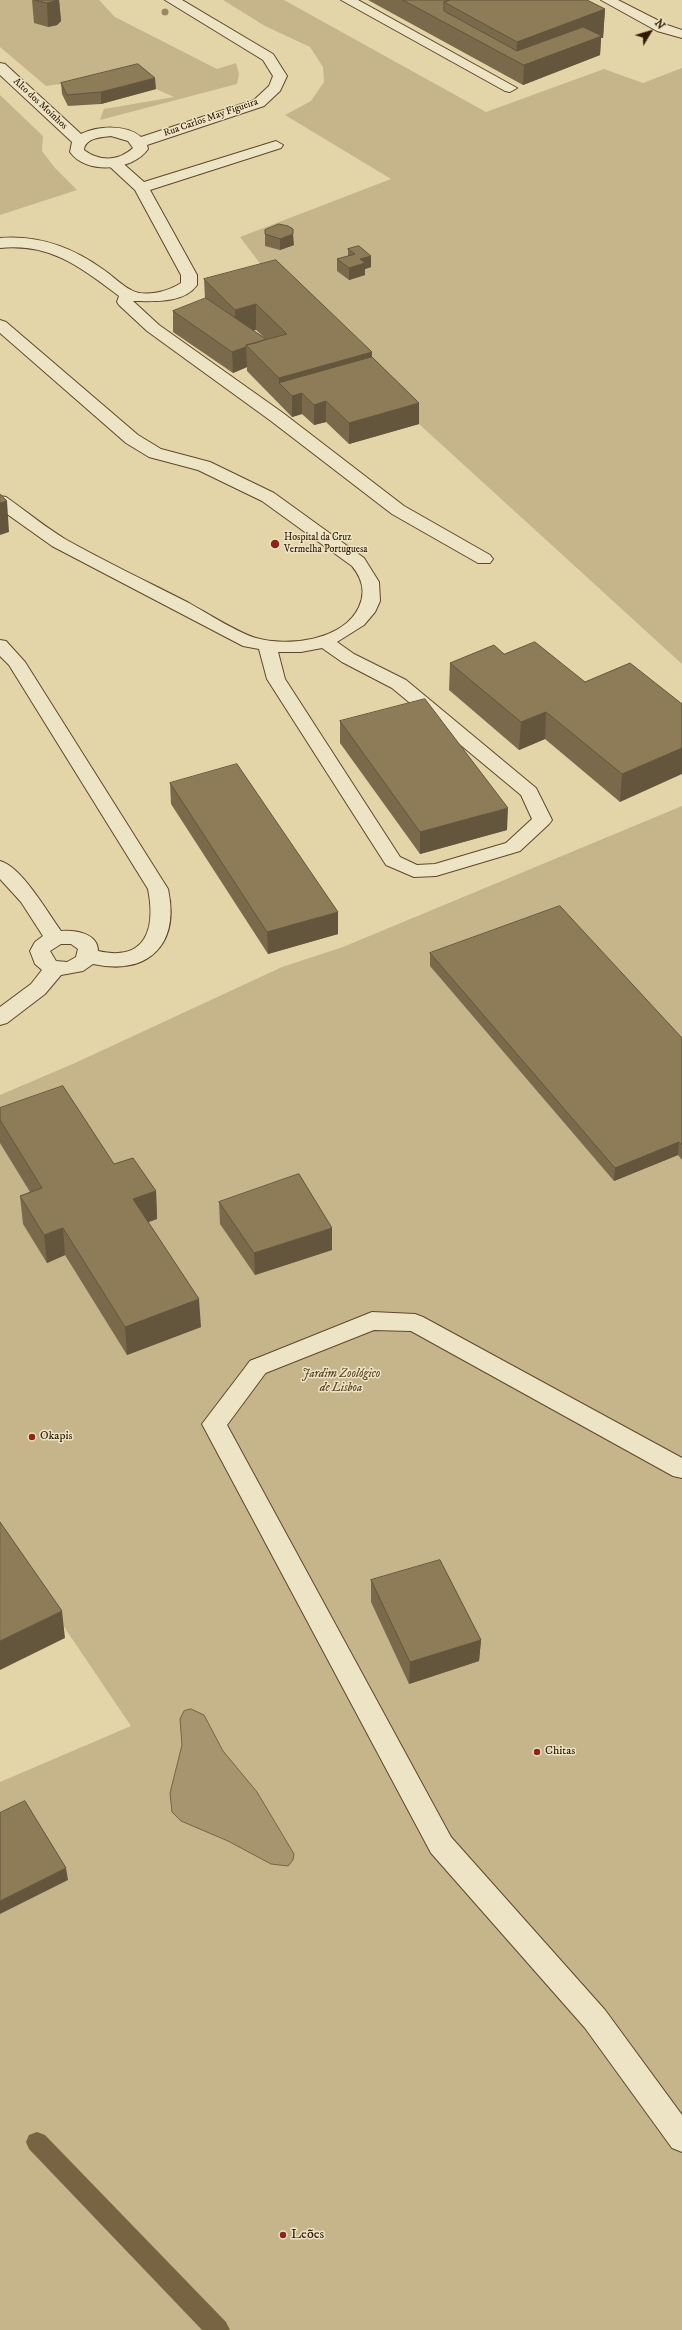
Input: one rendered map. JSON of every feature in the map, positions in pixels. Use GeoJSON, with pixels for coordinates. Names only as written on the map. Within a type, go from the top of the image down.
{"type":"FeatureCollection","features":[{"type":"Feature","properties":{"kind":"street","name":"Rua Carlos May Figueira"},"geometry":{"type":"LineString","coordinates":[[140,142],[259,103],[275,88],[280,76],[268,57],[172,0]]}},
{"type":"Feature","properties":{"kind":"street"},"geometry":{"type":"LineString","coordinates":[[348,0],[510,88]]}},
{"type":"Feature","properties":{"kind":"street"},"geometry":{"type":"LineString","coordinates":[[608,0],[662,28],[682,34]]}},
{"type":"Feature","properties":{"kind":"street","name":"Alto dos Moinhos"},"geometry":{"type":"LineString","coordinates":[[0,67],[80,141]]}},
{"type":"Feature","properties":{"kind":"street"},"geometry":{"type":"LineString","coordinates":[[111,132],[129,135],[140,142],[140,149],[135,155],[126,160],[113,162],[90,160],[82,157],[77,152],[76,147],[80,141],[99,133],[111,132]]}},
{"type":"Feature","properties":{"kind":"street"},"geometry":{"type":"LineString","coordinates":[[141,188],[276,145]]}},
{"type":"Feature","properties":{"kind":"street"},"geometry":{"type":"LineString","coordinates":[[0,243],[24,241],[55,247],[90,267],[127,295],[146,297],[165,296],[179,291],[189,285],[189,275],[141,188],[113,162]]}},
{"type":"Feature","properties":{"kind":"street"},"geometry":{"type":"LineString","coordinates":[[127,295],[125,302],[153,328],[277,417],[398,510],[484,559]]}},
{"type":"Feature","properties":{"kind":"street"},"geometry":{"type":"LineString","coordinates":[[0,325],[132,440],[155,453],[204,466],[268,497],[358,562],[368,576],[372,590],[370,604],[360,619],[350,627],[324,641],[303,646],[267,646],[249,642],[58,542],[0,501]]}},
{"type":"Feature","properties":{"kind":"street"},"geometry":{"type":"LineString","coordinates":[[267,646],[276,679],[394,861],[414,871],[436,870],[513,847],[542,820],[529,792],[399,684],[348,658],[324,641]]}},
{"type":"Feature","properties":{"kind":"street"},"geometry":{"type":"LineString","coordinates":[[0,645],[16,662],[158,889],[163,908],[162,925],[155,940],[144,952],[124,960],[107,960],[89,956]]}},
{"type":"Feature","properties":{"kind":"street"},"geometry":{"type":"LineString","coordinates":[[0,867],[28,897],[55,938]]}},
{"type":"Feature","properties":{"kind":"street"},"geometry":{"type":"LineString","coordinates":[[55,938],[77,938],[88,946],[89,956],[85,961],[72,968],[56,968],[49,966],[40,957],[43,946],[55,938]]}},
{"type":"Feature","properties":{"kind":"street"},"geometry":{"type":"LineString","coordinates":[[0,1018],[38,989],[56,968]]}},
{"type":"Feature","properties":{"kind":"street"},"geometry":{"type":"LineString","coordinates":[[682,1469],[415,1323],[372,1321],[258,1367],[214,1424],[441,1845],[595,2019],[682,2138]]}},
{"type":"Feature","properties":{"kind":"green space"},"geometry":{"type":"Polygon","coordinates":[[[0,0],[99,0],[115,17],[217,69],[236,63],[239,74],[237,84],[100,120],[104,109],[174,97],[156,89],[82,81],[46,86],[0,47],[0,0]]]}},
{"type":"Feature","properties":{"kind":"green space"},"geometry":{"type":"Polygon","coordinates":[[[223,0],[284,0],[486,112],[604,69],[643,83],[682,68],[682,664],[419,424],[277,286],[240,237],[391,179],[285,115],[311,101],[324,82],[323,67],[310,47],[265,26],[223,0]]]}},
{"type":"Feature","properties":{"kind":"green space"},"geometry":{"type":"Polygon","coordinates":[[[0,95],[43,136],[42,151],[55,168],[77,190],[0,215],[0,95]]]}},
{"type":"Feature","properties":{"kind":"green space","name":"Jardim Zoológico de Lisboa"},"geometry":{"type":"Polygon","coordinates":[[[682,806],[682,2330],[0,2330],[0,1782],[131,1726],[0,1532],[0,1095],[75,1063],[282,967],[343,947],[682,806]]]}},
{"type":"Feature","properties":{"kind":"shaded area"},"geometry":{"type":"Polygon","coordinates":[[[191,1709],[204,1715],[223,1751],[257,1792],[294,1854],[293,1860],[288,1866],[271,1864],[228,1841],[181,1821],[172,1812],[170,1793],[182,1745],[180,1719],[184,1711],[191,1709]]]}},
{"type":"Feature","properties":{"kind":"building"},"geometry":{"type":"Polygon","coordinates":[[[35,0],[56,0],[47,3],[35,0]]]}},
{"type":"Feature","properties":{"kind":"building"},"geometry":{"type":"Polygon","coordinates":[[[403,0],[450,0],[444,2],[444,11],[517,51],[583,27],[602,36],[524,65],[403,0]]]}},
{"type":"Feature","properties":{"kind":"building"},"geometry":{"type":"Polygon","coordinates":[[[450,0],[587,0],[605,9],[517,42],[444,2],[450,0]]]}},
{"type":"Feature","properties":{"kind":"building"},"geometry":{"type":"Polygon","coordinates":[[[138,64],[155,78],[101,92],[67,95],[61,83],[138,64]]]}},
{"type":"Feature","properties":{"kind":"building"},"geometry":{"type":"Polygon","coordinates":[[[279,224],[293,229],[293,234],[280,239],[265,234],[265,230],[279,224]]]}},
{"type":"Feature","properties":{"kind":"building"},"geometry":{"type":"Polygon","coordinates":[[[359,246],[371,256],[360,259],[365,263],[349,268],[337,259],[355,254],[348,249],[359,246]]]}},
{"type":"Feature","properties":{"kind":"building"},"geometry":{"type":"Polygon","coordinates":[[[276,260],[372,352],[279,378],[246,345],[287,334],[256,304],[235,310],[204,279],[276,260]]]}},
{"type":"Feature","properties":{"kind":"building"},"geometry":{"type":"Polygon","coordinates":[[[206,298],[266,339],[246,345],[246,347],[232,352],[173,311],[206,298]]]}},
{"type":"Feature","properties":{"kind":"building"},"geometry":{"type":"Polygon","coordinates":[[[372,357],[419,403],[349,423],[326,401],[314,405],[302,393],[292,396],[279,383],[372,357]]]}},
{"type":"Feature","properties":{"kind":"building"},"geometry":{"type":"Polygon","coordinates":[[[0,494],[7,501],[0,503],[0,494]]]}},
{"type":"Feature","properties":{"kind":"building"},"geometry":{"type":"Polygon","coordinates":[[[535,642],[585,682],[630,663],[682,704],[682,748],[622,774],[546,712],[521,722],[450,663],[494,645],[504,654],[535,642]]]}},
{"type":"Feature","properties":{"kind":"building"},"geometry":{"type":"Polygon","coordinates":[[[425,699],[508,808],[420,832],[340,721],[425,699]]]}},
{"type":"Feature","properties":{"kind":"building"},"geometry":{"type":"Polygon","coordinates":[[[237,764],[338,912],[267,932],[170,783],[237,764]]]}},
{"type":"Feature","properties":{"kind":"building"},"geometry":{"type":"Polygon","coordinates":[[[560,906],[682,1038],[682,1145],[679,1142],[615,1168],[430,953],[560,906]]]}},
{"type":"Feature","properties":{"kind":"building"},"geometry":{"type":"Polygon","coordinates":[[[63,1086],[114,1164],[133,1158],[156,1191],[133,1199],[199,1299],[125,1327],[63,1228],[44,1235],[20,1196],[42,1188],[0,1120],[0,1108],[63,1086]]]}},
{"type":"Feature","properties":{"kind":"building"},"geometry":{"type":"Polygon","coordinates":[[[299,1174],[332,1228],[254,1253],[219,1202],[299,1174]]]}},
{"type":"Feature","properties":{"kind":"building"},"geometry":{"type":"Polygon","coordinates":[[[0,1522],[62,1611],[0,1641],[0,1522]]]}},
{"type":"Feature","properties":{"kind":"building"},"geometry":{"type":"Polygon","coordinates":[[[440,1560],[481,1640],[410,1662],[371,1580],[440,1560]]]}},
{"type":"Feature","properties":{"kind":"building"},"geometry":{"type":"Polygon","coordinates":[[[25,1801],[66,1868],[0,1901],[0,1813],[25,1801]]]}},
{"type":"Feature","properties":{"kind":"waterway"},"geometry":{"type":"LineString","coordinates":[[37,2142],[218,2330]]}},
{"type":"Feature","properties":{"kind":"place","name":"Hospital da Cruz Vermelha Portuguesa"},"geometry":{"type":"Point","coordinates":[275,544]}},
{"type":"Feature","properties":{"kind":"place","name":"Okapis"},"geometry":{"type":"Point","coordinates":[32,1437]}},
{"type":"Feature","properties":{"kind":"place","name":"Chitas"},"geometry":{"type":"Point","coordinates":[537,1752]}},
{"type":"Feature","properties":{"kind":"place","name":"Leões"},"geometry":{"type":"Point","coordinates":[283,2235]}}]}
